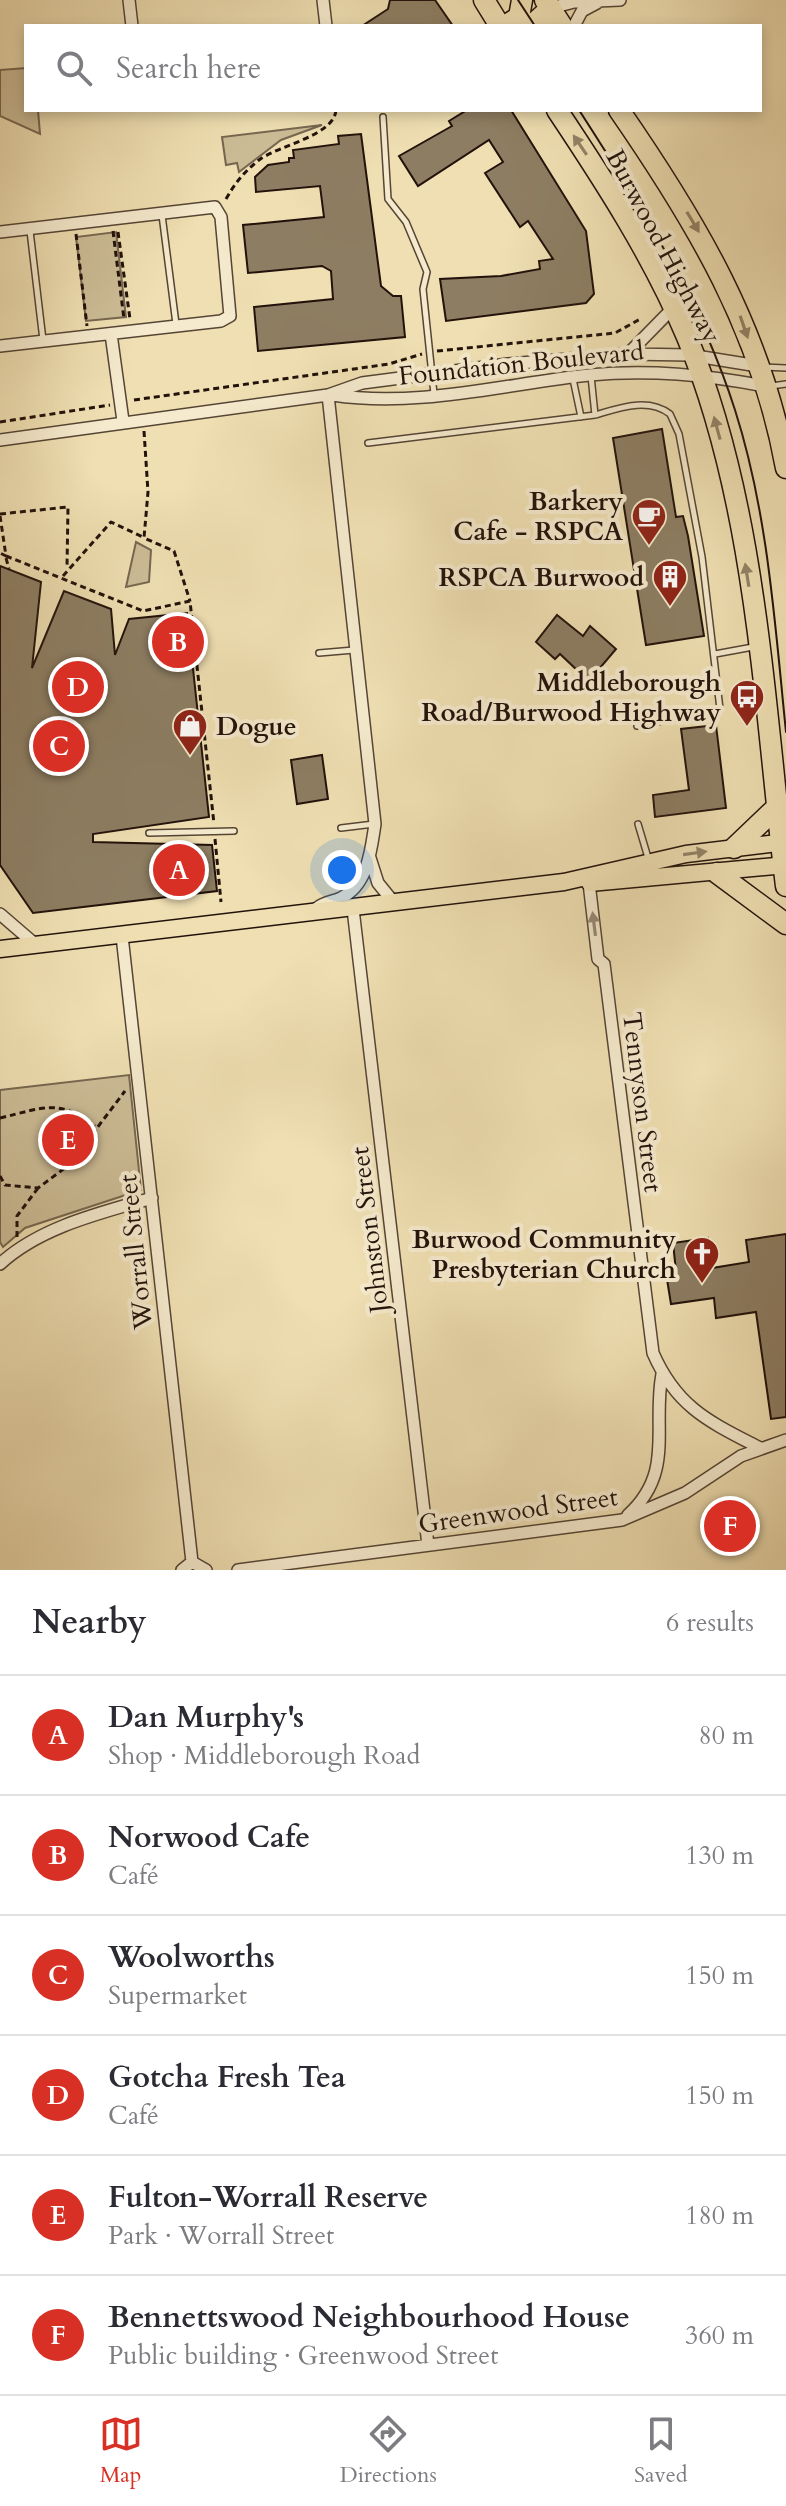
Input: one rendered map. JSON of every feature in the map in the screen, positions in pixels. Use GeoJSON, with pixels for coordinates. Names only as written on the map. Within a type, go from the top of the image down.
{"type":"FeatureCollection","features":[{"type":"Feature","properties":{"kind":"highway"},"geometry":{"type":"LineString","coordinates":[[484,0],[501,24]]}},
{"type":"Feature","properties":{"kind":"highway"},"geometry":{"type":"LineString","coordinates":[[506,24],[519,17],[522,0]]}},
{"type":"Feature","properties":{"kind":"highway"},"geometry":{"type":"LineString","coordinates":[[533,24],[548,4],[561,24]]}},
{"type":"Feature","properties":{"kind":"highway","name":"Burwood Highway"},"geometry":{"type":"LineString","coordinates":[[558,112],[616,199],[673,308],[697,365],[736,503],[776,808],[784,842],[785,872]]}},
{"type":"Feature","properties":{"kind":"highway","name":"Burwood Highway"},"geometry":{"type":"LineString","coordinates":[[620,112],[673,189],[712,254],[741,316],[758,366],[776,385],[786,468]]}},
{"type":"Feature","properties":{"kind":"highway"},"geometry":{"type":"LineString","coordinates":[[734,848],[776,808]]}},
{"type":"Feature","properties":{"kind":"highway"},"geometry":{"type":"LineString","coordinates":[[717,873],[786,924]]}},
{"type":"Feature","properties":{"kind":"main road"},"geometry":{"type":"LineString","coordinates":[[0,949],[564,882],[649,862],[784,842]]}},
{"type":"Feature","properties":{"kind":"main road"},"geometry":{"type":"LineString","coordinates":[[564,882],[785,872]]}},
{"type":"Feature","properties":{"kind":"street"},"geometry":{"type":"LineString","coordinates":[[129,0],[132,24]]}},
{"type":"Feature","properties":{"kind":"street"},"geometry":{"type":"LineString","coordinates":[[323,0],[326,24]]}},
{"type":"Feature","properties":{"kind":"street"},"geometry":{"type":"LineString","coordinates":[[548,4],[620,0]]}},
{"type":"Feature","properties":{"kind":"street"},"geometry":{"type":"LineString","coordinates":[[575,24],[582,11],[597,3]]}},
{"type":"Feature","properties":{"kind":"street"},"geometry":{"type":"LineString","coordinates":[[0,232],[74,222],[219,210],[230,316],[221,321],[0,346]]}},
{"type":"Feature","properties":{"kind":"street","name":"Foundation Boulevard"},"geometry":{"type":"LineString","coordinates":[[628,354],[673,308]]}},
{"type":"Feature","properties":{"kind":"street"},"geometry":{"type":"LineString","coordinates":[[111,334],[123,421]]}},
{"type":"Feature","properties":{"kind":"street","name":"Foundation Boulevard"},"geometry":{"type":"LineString","coordinates":[[0,440],[328,395],[362,383],[628,354],[697,365],[776,385]]}},
{"type":"Feature","properties":{"kind":"street","name":"Foundation Boulevard"},"geometry":{"type":"LineString","coordinates":[[328,395],[364,400],[697,365],[758,366]]}},
{"type":"Feature","properties":{"kind":"street"},"geometry":{"type":"LineString","coordinates":[[309,914],[357,885],[370,858],[375,824],[328,395]]}},
{"type":"Feature","properties":{"kind":"street"},"geometry":{"type":"LineString","coordinates":[[370,858],[378,883],[395,904]]}},
{"type":"Feature","properties":{"kind":"street","name":"Tennyson Street"},"geometry":{"type":"LineString","coordinates":[[589,883],[598,959],[604,964],[653,1353],[677,1396],[701,1417],[760,1448]]}},
{"type":"Feature","properties":{"kind":"street","name":"Johnston Street"},"geometry":{"type":"LineString","coordinates":[[353,909],[428,1545]]}},
{"type":"Feature","properties":{"kind":"street"},"geometry":{"type":"LineString","coordinates":[[0,914],[36,945]]}},
{"type":"Feature","properties":{"kind":"street","name":"Worrall Street"},"geometry":{"type":"LineString","coordinates":[[122,936],[152,1198],[187,1566]]}},
{"type":"Feature","properties":{"kind":"street"},"geometry":{"type":"LineString","coordinates":[[0,1264],[17,1248],[88,1217],[152,1198]]}},
{"type":"Feature","properties":{"kind":"street","name":"Tennyson Street"},"geometry":{"type":"LineString","coordinates":[[622,1520],[646,1498],[655,1474],[661,1448],[658,1397],[662,1374]]}},
{"type":"Feature","properties":{"kind":"street","name":"Greenwood Street"},"geometry":{"type":"LineString","coordinates":[[238,1570],[622,1520],[676,1498],[760,1448],[786,1440]]}},
{"type":"Feature","properties":{"kind":"street"},"geometry":{"type":"LineString","coordinates":[[187,1566],[206,1570]]}},
{"type":"Feature","properties":{"kind":"lane"},"geometry":{"type":"LineString","coordinates":[[383,117],[388,199],[406,222],[427,272],[423,289],[434,395]]}},
{"type":"Feature","properties":{"kind":"lane"},"geometry":{"type":"LineString","coordinates":[[162,214],[176,325]]}},
{"type":"Feature","properties":{"kind":"lane"},"geometry":{"type":"LineString","coordinates":[[29,228],[43,341]]}},
{"type":"Feature","properties":{"kind":"lane"},"geometry":{"type":"LineString","coordinates":[[758,366],[786,368]]}},
{"type":"Feature","properties":{"kind":"lane"},"geometry":{"type":"LineString","coordinates":[[590,375],[595,415]]}},
{"type":"Feature","properties":{"kind":"lane"},"geometry":{"type":"LineString","coordinates":[[572,377],[581,417]]}},
{"type":"Feature","properties":{"kind":"lane"},"geometry":{"type":"LineString","coordinates":[[368,443],[581,417],[648,404],[665,410],[675,423],[702,557],[720,709],[637,726]]}},
{"type":"Feature","properties":{"kind":"lane"},"geometry":{"type":"LineString","coordinates":[[715,654],[757,646]]}},
{"type":"Feature","properties":{"kind":"lane"},"geometry":{"type":"LineString","coordinates":[[319,653],[355,650]]}},
{"type":"Feature","properties":{"kind":"lane"},"geometry":{"type":"LineString","coordinates":[[341,828],[375,824]]}},
{"type":"Feature","properties":{"kind":"lane"},"geometry":{"type":"LineString","coordinates":[[638,824],[649,862]]}},
{"type":"Feature","properties":{"kind":"lane"},"geometry":{"type":"LineString","coordinates":[[149,833],[234,831]]}},
{"type":"Feature","properties":{"kind":"path"},"geometry":{"type":"LineString","coordinates":[[219,210],[239,177],[283,145],[327,129],[336,112]]}},
{"type":"Feature","properties":{"kind":"path"},"geometry":{"type":"LineString","coordinates":[[74,222],[88,336]]}},
{"type":"Feature","properties":{"kind":"path"},"geometry":{"type":"LineString","coordinates":[[118,228],[129,332]]}},
{"type":"Feature","properties":{"kind":"path"},"geometry":{"type":"LineString","coordinates":[[0,422],[38,413],[389,364],[431,351],[615,333],[642,318]]}},
{"type":"Feature","properties":{"kind":"path"},"geometry":{"type":"LineString","coordinates":[[141,399],[148,492],[144,538]]}},
{"type":"Feature","properties":{"kind":"path"},"geometry":{"type":"LineString","coordinates":[[9,569],[0,515],[68,507],[67,567]]}},
{"type":"Feature","properties":{"kind":"path"},"geometry":{"type":"LineString","coordinates":[[63,576],[67,567],[111,522],[174,551],[190,601],[221,902]]}},
{"type":"Feature","properties":{"kind":"path"},"geometry":{"type":"LineString","coordinates":[[0,553],[143,611],[190,601]]}},
{"type":"Feature","properties":{"kind":"path"},"geometry":{"type":"LineString","coordinates":[[17,1248],[17,1216],[38,1188],[69,1165],[95,1126],[137,1077]]}},
{"type":"Feature","properties":{"kind":"path"},"geometry":{"type":"LineString","coordinates":[[0,1118],[41,1109],[72,1108],[95,1126]]}},
{"type":"Feature","properties":{"kind":"path"},"geometry":{"type":"LineString","coordinates":[[0,1176],[5,1185],[38,1188]]}},
{"type":"Feature","properties":{"kind":"shaded area"},"geometry":{"type":"Polygon","coordinates":[[[24,68],[24,112],[38,112],[40,134],[0,116],[0,70],[24,68]]]}},
{"type":"Feature","properties":{"kind":"shaded area"},"geometry":{"type":"Polygon","coordinates":[[[322,125],[281,140],[239,172],[237,163],[226,165],[222,137],[322,125]]]}},
{"type":"Feature","properties":{"kind":"shaded area"},"geometry":{"type":"Polygon","coordinates":[[[116,232],[126,317],[86,321],[76,237],[116,232]]]}},
{"type":"Feature","properties":{"kind":"shaded area"},"geometry":{"type":"Polygon","coordinates":[[[136,542],[151,550],[149,582],[126,587],[136,542]]]}},
{"type":"Feature","properties":{"kind":"shaded area"},"geometry":{"type":"Polygon","coordinates":[[[129,1075],[141,1190],[25,1228],[3,1247],[0,1242],[0,1090],[129,1075]]]}},
{"type":"Feature","properties":{"kind":"building"},"geometry":{"type":"Polygon","coordinates":[[[390,0],[435,0],[452,24],[365,24],[388,9],[390,0]]]}},
{"type":"Feature","properties":{"kind":"building"},"geometry":{"type":"Polygon","coordinates":[[[464,112],[512,112],[586,231],[594,294],[586,303],[446,321],[440,279],[501,276],[540,269],[539,261],[553,259],[528,221],[520,227],[485,173],[503,162],[489,140],[418,186],[399,156],[452,126],[449,121],[464,112]]]}},
{"type":"Feature","properties":{"kind":"building"},"geometry":{"type":"Polygon","coordinates":[[[361,134],[381,286],[393,296],[401,296],[405,337],[258,351],[254,307],[333,299],[331,271],[322,266],[248,273],[243,225],[324,217],[320,186],[256,192],[255,177],[268,165],[289,162],[289,158],[294,158],[293,150],[339,144],[338,136],[361,134]]]}},
{"type":"Feature","properties":{"kind":"building","name":"RSPCA Burwood"},"geometry":{"type":"Polygon","coordinates":[[[662,429],[676,517],[683,516],[688,536],[704,636],[646,645],[613,438],[662,429]]]}},
{"type":"Feature","properties":{"kind":"building"},"geometry":{"type":"Polygon","coordinates":[[[0,566],[41,582],[32,668],[64,591],[111,609],[115,655],[129,619],[187,613],[209,817],[93,834],[93,842],[212,845],[217,891],[33,913],[0,865],[0,566]]]}},
{"type":"Feature","properties":{"kind":"building"},"geometry":{"type":"Polygon","coordinates":[[[557,615],[583,636],[590,626],[616,649],[599,669],[608,681],[599,691],[560,654],[555,659],[536,642],[557,615]]]}},
{"type":"Feature","properties":{"kind":"building"},"geometry":{"type":"Polygon","coordinates":[[[716,725],[726,808],[655,817],[653,795],[689,790],[681,729],[716,725]]]}},
{"type":"Feature","properties":{"kind":"building"},"geometry":{"type":"Polygon","coordinates":[[[322,755],[328,799],[297,804],[291,760],[322,755]]]}},
{"type":"Feature","properties":{"kind":"building"},"geometry":{"type":"Polygon","coordinates":[[[786,1234],[786,1417],[771,1419],[756,1312],[716,1318],[714,1298],[671,1304],[666,1273],[676,1271],[673,1243],[708,1238],[712,1268],[749,1262],[746,1240],[786,1234]]]}},
{"type":"Feature","properties":{"kind":"tram line"},"geometry":{"type":"LineString","coordinates":[[518,0],[534,24]]}},
{"type":"Feature","properties":{"kind":"tram line"},"geometry":{"type":"LineString","coordinates":[[580,112],[625,182],[687,292],[721,369],[735,410],[763,529],[786,732]]}},
{"type":"Feature","properties":{"kind":"place","name":"Barkery Cafe - RSPCA"},"geometry":{"type":"Point","coordinates":[649,547]}},
{"type":"Feature","properties":{"kind":"place","name":"RSPCA Burwood"},"geometry":{"type":"Point","coordinates":[670,608]}},
{"type":"Feature","properties":{"kind":"place","name":"Norwood Cafe"},"geometry":{"type":"Point","coordinates":[178,642]}},
{"type":"Feature","properties":{"kind":"place","name":"Gotcha Fresh Tea"},"geometry":{"type":"Point","coordinates":[78,687]}},
{"type":"Feature","properties":{"kind":"place","name":"Middleborough Road/Burwood Highway"},"geometry":{"type":"Point","coordinates":[747,728]}},
{"type":"Feature","properties":{"kind":"place","name":"Woolworths"},"geometry":{"type":"Point","coordinates":[59,746]}},
{"type":"Feature","properties":{"kind":"place","name":"Dogue"},"geometry":{"type":"Point","coordinates":[190,757]}},
{"type":"Feature","properties":{"kind":"place","name":"Dan Murphy's"},"geometry":{"type":"Point","coordinates":[179,870]}},
{"type":"Feature","properties":{"kind":"place","name":"Fulton-Worrall Reserve"},"geometry":{"type":"Point","coordinates":[68,1140]}},
{"type":"Feature","properties":{"kind":"place","name":"Burwood Community Presbyterian Church"},"geometry":{"type":"Point","coordinates":[702,1285]}},
{"type":"Feature","properties":{"kind":"place","name":"Bennettswood Neighbourhood House"},"geometry":{"type":"Point","coordinates":[730,1526]}}]}
